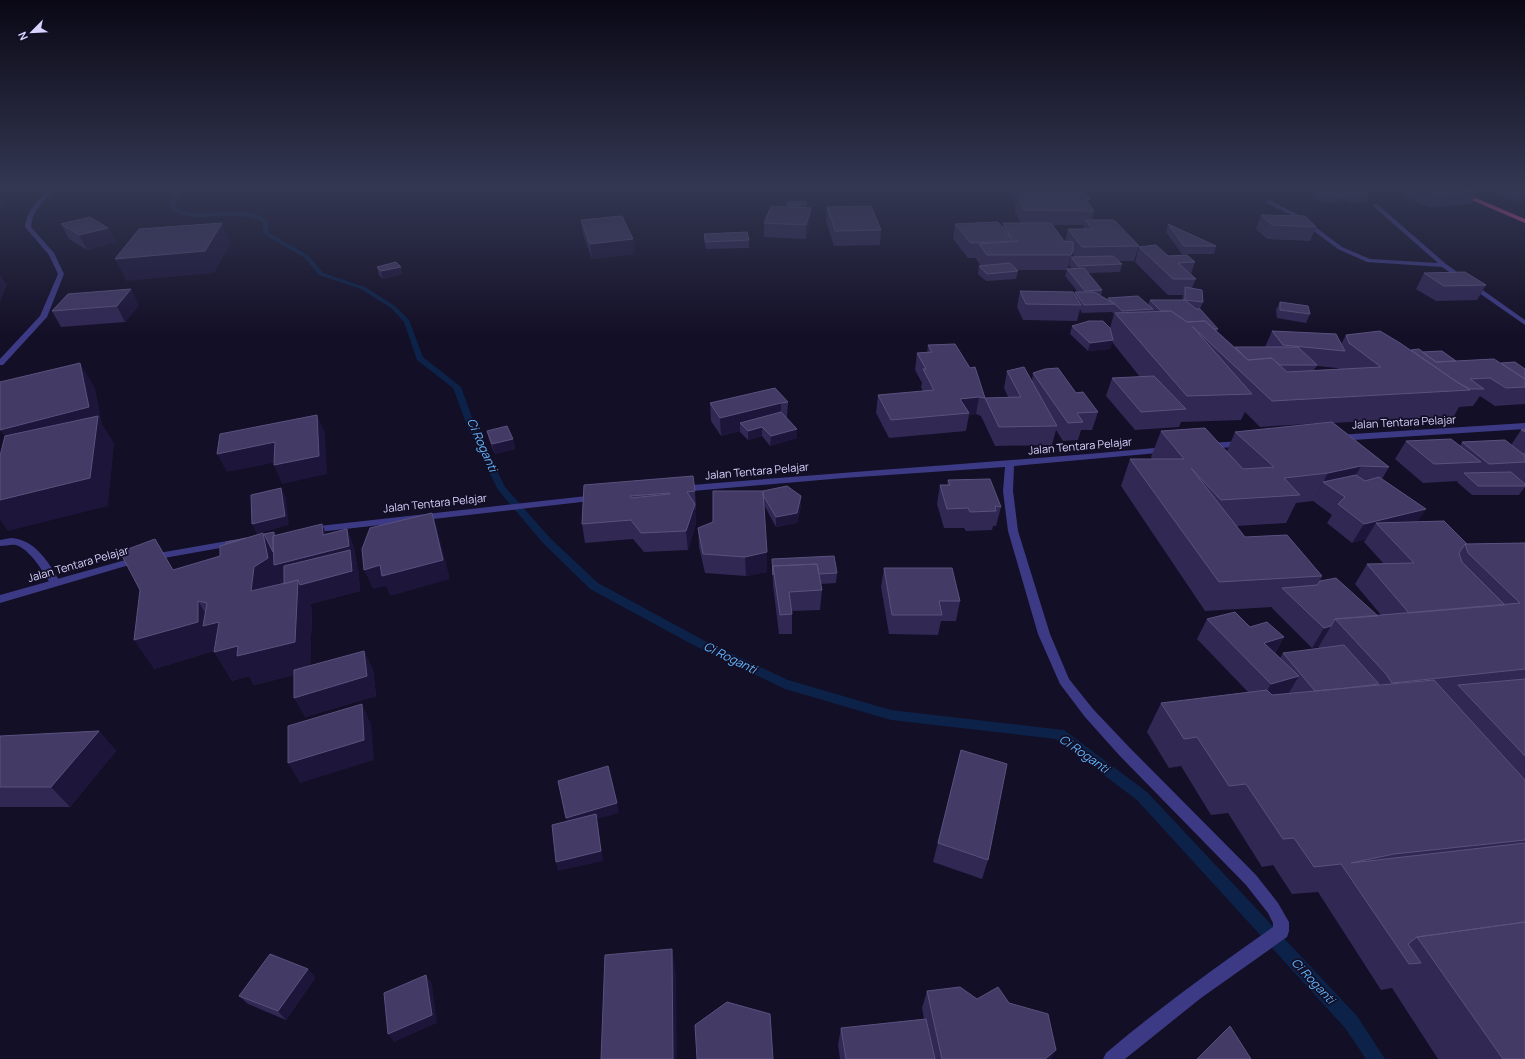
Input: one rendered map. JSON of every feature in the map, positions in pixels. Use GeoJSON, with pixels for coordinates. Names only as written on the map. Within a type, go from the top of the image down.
{"type":"FeatureCollection","features":[{"type":"Feature","properties":{"kind":"street"},"geometry":{"type":"LineString","coordinates":[[0,363],[43,317],[61,274],[52,254],[35,235]]}},
{"type":"Feature","properties":{"kind":"street"},"geometry":{"type":"LineString","coordinates":[[1323,235],[1340,248],[1359,258],[1369,261],[1444,265]]}},
{"type":"Feature","properties":{"kind":"street"},"geometry":{"type":"LineString","coordinates":[[1410,235],[1444,265],[1525,323]]}},
{"type":"Feature","properties":{"kind":"street","name":"Jalan Tentara Pelajar"},"geometry":{"type":"LineString","coordinates":[[1329,438],[1525,426]]}},
{"type":"Feature","properties":{"kind":"street"},"geometry":{"type":"LineString","coordinates":[[1197,447],[1251,443]]}},
{"type":"Feature","properties":{"kind":"street","name":"Jalan Tentara Pelajar"},"geometry":{"type":"LineString","coordinates":[[675,490],[844,475],[1010,464],[1175,449]]}},
{"type":"Feature","properties":{"kind":"street"},"geometry":{"type":"LineString","coordinates":[[1010,464],[1008,491],[1013,531],[1044,634],[1064,682],[1124,752],[1251,880],[1273,908],[1281,922],[1281,931],[1222,971],[1112,1059]]}},
{"type":"Feature","properties":{"kind":"street","name":"Jalan Tentara Pelajar"},"geometry":{"type":"LineString","coordinates":[[300,532],[323,528],[490,509],[605,498]]}},
{"type":"Feature","properties":{"kind":"street","name":"Jalan Tentara Pelajar"},"geometry":{"type":"LineString","coordinates":[[0,599],[136,560],[245,541]]}},
{"type":"Feature","properties":{"kind":"street"},"geometry":{"type":"LineString","coordinates":[[0,543],[21,543],[43,563],[56,582]]}},
{"type":"Feature","properties":{"kind":"building"},"geometry":{"type":"Polygon","coordinates":[[[134,235],[214,235],[205,251],[115,259],[134,235]]]}},
{"type":"Feature","properties":{"kind":"building"},"geometry":{"type":"Polygon","coordinates":[[[587,235],[631,235],[633,239],[590,244],[587,235]]]}},
{"type":"Feature","properties":{"kind":"building"},"geometry":{"type":"Polygon","coordinates":[[[704,235],[748,235],[749,240],[706,242],[704,235]]]}},
{"type":"Feature","properties":{"kind":"building"},"geometry":{"type":"Polygon","coordinates":[[[965,235],[1009,235],[1012,239],[1010,235],[1060,235],[1064,241],[1073,242],[1073,250],[1071,255],[987,255],[979,244],[1018,241],[971,243],[965,235]]]}},
{"type":"Feature","properties":{"kind":"building"},"geometry":{"type":"Polygon","coordinates":[[[1073,235],[1129,235],[1139,246],[1082,247],[1073,235]]]}},
{"type":"Feature","properties":{"kind":"building"},"geometry":{"type":"Polygon","coordinates":[[[1176,235],[1193,235],[1216,246],[1184,246],[1176,235]]]}},
{"type":"Feature","properties":{"kind":"building"},"geometry":{"type":"Polygon","coordinates":[[[1156,245],[1168,256],[1187,255],[1195,262],[1178,263],[1196,279],[1173,279],[1139,247],[1156,245]]]}},
{"type":"Feature","properties":{"kind":"building"},"geometry":{"type":"Polygon","coordinates":[[[1113,256],[1122,264],[1078,266],[1071,257],[1113,256]]]}},
{"type":"Feature","properties":{"kind":"building"},"geometry":{"type":"Polygon","coordinates":[[[396,262],[401,267],[381,271],[377,267],[396,262]]]}},
{"type":"Feature","properties":{"kind":"building"},"geometry":{"type":"Polygon","coordinates":[[[1010,263],[1018,271],[987,274],[979,266],[1010,263]]]}},
{"type":"Feature","properties":{"kind":"building"},"geometry":{"type":"Polygon","coordinates":[[[1084,268],[1102,290],[1085,291],[1067,269],[1084,268]]]}},
{"type":"Feature","properties":{"kind":"building"},"geometry":{"type":"Polygon","coordinates":[[[1465,272],[1486,285],[1444,286],[1424,273],[1465,272]]]}},
{"type":"Feature","properties":{"kind":"building"},"geometry":{"type":"Polygon","coordinates":[[[1185,287],[1202,290],[1203,302],[1185,300],[1185,287]]]}},
{"type":"Feature","properties":{"kind":"building"},"geometry":{"type":"Polygon","coordinates":[[[131,289],[117,306],[52,311],[68,294],[131,289]]]}},
{"type":"Feature","properties":{"kind":"building"},"geometry":{"type":"Polygon","coordinates":[[[1020,291],[1073,292],[1081,305],[1026,304],[1020,291]]]}},
{"type":"Feature","properties":{"kind":"building"},"geometry":{"type":"Polygon","coordinates":[[[1075,292],[1094,292],[1115,304],[1084,305],[1075,292]]]}},
{"type":"Feature","properties":{"kind":"building"},"geometry":{"type":"Polygon","coordinates":[[[1138,296],[1153,309],[1122,311],[1108,298],[1138,296]]]}},
{"type":"Feature","properties":{"kind":"building"},"geometry":{"type":"Polygon","coordinates":[[[1150,300],[1185,300],[1196,309],[1200,309],[1218,329],[1215,329],[1205,321],[1187,322],[1171,311],[1161,311],[1150,300]]]}},
{"type":"Feature","properties":{"kind":"building"},"geometry":{"type":"Polygon","coordinates":[[[1280,302],[1308,306],[1310,314],[1280,310],[1280,302]]]}},
{"type":"Feature","properties":{"kind":"building"},"geometry":{"type":"Polygon","coordinates":[[[1171,311],[1187,322],[1205,321],[1248,360],[1272,358],[1287,372],[1381,367],[1349,343],[1346,335],[1380,331],[1470,390],[1272,401],[1192,326],[1252,394],[1187,396],[1115,313],[1171,311]]]}},
{"type":"Feature","properties":{"kind":"building"},"geometry":{"type":"Polygon","coordinates":[[[1089,321],[1103,321],[1110,328],[1113,340],[1090,343],[1072,326],[1089,321]]]}},
{"type":"Feature","properties":{"kind":"building"},"geometry":{"type":"Polygon","coordinates":[[[1272,331],[1336,334],[1345,351],[1283,345],[1272,331]]]}},
{"type":"Feature","properties":{"kind":"building"},"geometry":{"type":"Polygon","coordinates":[[[955,344],[970,368],[975,367],[985,398],[979,397],[960,399],[969,413],[891,420],[878,395],[934,390],[923,369],[926,369],[917,353],[932,352],[928,345],[955,344]]]}},
{"type":"Feature","properties":{"kind":"building"},"geometry":{"type":"Polygon","coordinates":[[[1235,347],[1298,347],[1317,365],[1279,365],[1272,358],[1248,360],[1235,347]]]}},
{"type":"Feature","properties":{"kind":"building"},"geometry":{"type":"Polygon","coordinates":[[[1419,349],[1436,362],[1494,359],[1525,379],[1525,387],[1506,388],[1490,378],[1470,379],[1484,389],[1470,389],[1457,382],[1411,350],[1419,349]]]}},
{"type":"Feature","properties":{"kind":"building"},"geometry":{"type":"Polygon","coordinates":[[[1442,351],[1456,361],[1436,362],[1422,352],[1442,351]]]}},
{"type":"Feature","properties":{"kind":"building"},"geometry":{"type":"Polygon","coordinates":[[[1515,362],[1525,369],[1525,379],[1501,363],[1515,362]]]}},
{"type":"Feature","properties":{"kind":"building"},"geometry":{"type":"Polygon","coordinates":[[[80,363],[89,407],[0,430],[0,382],[80,363]]]}},
{"type":"Feature","properties":{"kind":"building"},"geometry":{"type":"Polygon","coordinates":[[[1024,367],[1057,426],[999,427],[985,398],[1021,397],[1007,371],[1024,367]]]}},
{"type":"Feature","properties":{"kind":"building"},"geometry":{"type":"Polygon","coordinates":[[[1058,368],[1076,393],[1083,392],[1098,412],[1077,413],[1083,422],[1068,423],[1033,373],[1045,369],[1058,368]]]}},
{"type":"Feature","properties":{"kind":"building"},"geometry":{"type":"Polygon","coordinates":[[[1154,376],[1186,409],[1141,412],[1112,378],[1154,376]]]}},
{"type":"Feature","properties":{"kind":"building"},"geometry":{"type":"Polygon","coordinates":[[[775,388],[788,402],[720,418],[710,403],[775,388]]]}},
{"type":"Feature","properties":{"kind":"building"},"geometry":{"type":"Polygon","coordinates":[[[781,412],[797,429],[771,436],[762,427],[748,431],[740,423],[781,412]]]}},
{"type":"Feature","properties":{"kind":"building"},"geometry":{"type":"Polygon","coordinates":[[[317,415],[319,456],[274,465],[275,442],[217,454],[220,434],[317,415]]]}},
{"type":"Feature","properties":{"kind":"building"},"geometry":{"type":"Polygon","coordinates":[[[98,416],[90,478],[0,500],[0,456],[5,436],[98,416]]]}},
{"type":"Feature","properties":{"kind":"building"},"geometry":{"type":"Polygon","coordinates":[[[1332,422],[1389,467],[1361,466],[1328,473],[1284,478],[1300,495],[1221,500],[1191,468],[1245,537],[1287,535],[1322,576],[1219,582],[1130,459],[1184,459],[1161,431],[1205,428],[1243,469],[1274,467],[1235,432],[1332,422]]]}},
{"type":"Feature","properties":{"kind":"building"},"geometry":{"type":"Polygon","coordinates":[[[507,426],[513,439],[492,444],[487,431],[507,426]]]}},
{"type":"Feature","properties":{"kind":"building"},"geometry":{"type":"Polygon","coordinates":[[[1451,439],[1481,462],[1434,464],[1406,441],[1451,439]]]}},
{"type":"Feature","properties":{"kind":"building"},"geometry":{"type":"Polygon","coordinates":[[[1505,440],[1525,454],[1525,462],[1489,464],[1462,442],[1505,440]]]}},
{"type":"Feature","properties":{"kind":"building"},"geometry":{"type":"Polygon","coordinates":[[[1511,472],[1525,484],[1525,486],[1478,486],[1464,473],[1511,472]]]}},
{"type":"Feature","properties":{"kind":"building"},"geometry":{"type":"Polygon","coordinates":[[[1356,475],[1365,481],[1379,477],[1426,509],[1364,524],[1338,504],[1345,497],[1323,482],[1356,475]]]}},
{"type":"Feature","properties":{"kind":"building"},"geometry":{"type":"Polygon","coordinates":[[[693,476],[695,491],[687,492],[695,504],[686,531],[641,533],[631,520],[582,524],[584,485],[693,476]],[[670,493],[630,496],[631,498],[670,493]]]}},
{"type":"Feature","properties":{"kind":"building"},"geometry":{"type":"Polygon","coordinates":[[[990,479],[1001,507],[995,506],[996,511],[970,512],[968,508],[947,509],[940,485],[950,485],[948,480],[990,479]]]}},
{"type":"Feature","properties":{"kind":"building"},"geometry":{"type":"Polygon","coordinates":[[[787,486],[801,496],[797,513],[776,517],[763,495],[763,491],[787,486]]]}},
{"type":"Feature","properties":{"kind":"building"},"geometry":{"type":"Polygon","coordinates":[[[281,488],[285,516],[252,524],[251,495],[281,488]]]}},
{"type":"Feature","properties":{"kind":"building"},"geometry":{"type":"Polygon","coordinates":[[[713,491],[763,491],[767,552],[745,557],[703,554],[698,528],[713,522],[713,491]]]}},
{"type":"Feature","properties":{"kind":"building"},"geometry":{"type":"Polygon","coordinates":[[[432,513],[443,560],[382,576],[380,565],[364,570],[362,549],[370,528],[432,513]]]}},
{"type":"Feature","properties":{"kind":"building"},"geometry":{"type":"Polygon","coordinates":[[[1444,521],[1467,544],[1465,544],[1459,553],[1462,562],[1505,605],[1409,613],[1367,564],[1414,563],[1376,523],[1444,521]]]}},
{"type":"Feature","properties":{"kind":"building"},"geometry":{"type":"Polygon","coordinates":[[[322,524],[323,535],[347,529],[349,546],[274,565],[273,536],[322,524]]]}},
{"type":"Feature","properties":{"kind":"building"},"geometry":{"type":"Polygon","coordinates":[[[274,532],[273,536],[273,552],[264,534],[274,532]]]}},
{"type":"Feature","properties":{"kind":"building"},"geometry":{"type":"Polygon","coordinates":[[[263,533],[268,558],[254,567],[251,591],[298,580],[295,642],[237,656],[238,646],[214,652],[219,622],[203,626],[207,603],[198,601],[198,622],[134,640],[140,590],[120,552],[155,539],[173,570],[220,556],[220,546],[263,533]]]}},
{"type":"Feature","properties":{"kind":"building"},"geometry":{"type":"Polygon","coordinates":[[[246,538],[226,544],[226,542],[246,538]]]}},
{"type":"Feature","properties":{"kind":"building"},"geometry":{"type":"Polygon","coordinates":[[[1525,543],[1525,669],[1392,683],[1386,674],[1335,619],[1520,603],[1468,553],[1465,544],[1525,543]]]}},
{"type":"Feature","properties":{"kind":"building"},"geometry":{"type":"Polygon","coordinates":[[[350,550],[352,571],[300,585],[298,580],[284,584],[284,566],[350,550]]]}},
{"type":"Feature","properties":{"kind":"building"},"geometry":{"type":"Polygon","coordinates":[[[834,556],[837,573],[819,574],[817,564],[773,566],[773,575],[772,559],[834,556]]]}},
{"type":"Feature","properties":{"kind":"building"},"geometry":{"type":"Polygon","coordinates":[[[817,564],[822,590],[789,592],[792,614],[780,615],[773,566],[817,564]]]}},
{"type":"Feature","properties":{"kind":"building"},"geometry":{"type":"Polygon","coordinates":[[[884,568],[952,568],[960,601],[939,601],[942,615],[892,615],[884,568]]]}},
{"type":"Feature","properties":{"kind":"building"},"geometry":{"type":"Polygon","coordinates":[[[1336,578],[1378,616],[1335,619],[1331,626],[1324,628],[1282,588],[1317,585],[1320,581],[1336,578]]]}},
{"type":"Feature","properties":{"kind":"building"},"geometry":{"type":"Polygon","coordinates":[[[1235,612],[1250,627],[1267,622],[1284,637],[1264,643],[1299,676],[1271,684],[1207,619],[1235,612]]]}},
{"type":"Feature","properties":{"kind":"building"},"geometry":{"type":"Polygon","coordinates":[[[1344,645],[1379,684],[1315,691],[1283,653],[1344,645]]]}},
{"type":"Feature","properties":{"kind":"building"},"geometry":{"type":"Polygon","coordinates":[[[364,651],[367,676],[294,698],[294,670],[364,651]]]}},
{"type":"Feature","properties":{"kind":"building"},"geometry":{"type":"Polygon","coordinates":[[[1525,679],[1525,756],[1458,685],[1525,679]]]}},
{"type":"Feature","properties":{"kind":"building"},"geometry":{"type":"Polygon","coordinates":[[[1434,680],[1525,780],[1525,840],[1394,854],[1351,863],[1525,843],[1525,922],[1417,937],[1408,944],[1421,963],[1409,964],[1341,864],[1314,867],[1294,838],[1283,839],[1246,784],[1229,786],[1197,737],[1184,739],[1161,703],[1267,690],[1272,695],[1434,680]]]}},
{"type":"Feature","properties":{"kind":"building"},"geometry":{"type":"Polygon","coordinates":[[[362,704],[364,740],[288,763],[288,726],[362,704]]]}},
{"type":"Feature","properties":{"kind":"building"},"geometry":{"type":"Polygon","coordinates":[[[99,731],[51,787],[0,787],[0,736],[99,731]]]}},
{"type":"Feature","properties":{"kind":"building"},"geometry":{"type":"Polygon","coordinates":[[[961,750],[1007,764],[988,860],[938,843],[961,750]]]}},
{"type":"Feature","properties":{"kind":"building"},"geometry":{"type":"Polygon","coordinates":[[[608,766],[617,803],[566,818],[558,781],[608,766]]]}},
{"type":"Feature","properties":{"kind":"building"},"geometry":{"type":"Polygon","coordinates":[[[596,814],[601,851],[556,862],[552,825],[596,814]]]}},
{"type":"Feature","properties":{"kind":"building"},"geometry":{"type":"Polygon","coordinates":[[[1525,922],[1525,1059],[1503,1059],[1417,937],[1525,922]]]}},
{"type":"Feature","properties":{"kind":"building"},"geometry":{"type":"Polygon","coordinates":[[[672,949],[673,1059],[601,1059],[605,955],[672,949]]]}},
{"type":"Feature","properties":{"kind":"building"},"geometry":{"type":"Polygon","coordinates":[[[270,954],[308,969],[278,1011],[239,996],[270,954]]]}},
{"type":"Feature","properties":{"kind":"building"},"geometry":{"type":"Polygon","coordinates":[[[426,975],[432,1015],[388,1034],[384,993],[426,975]]]}},
{"type":"Feature","properties":{"kind":"building"},"geometry":{"type":"Polygon","coordinates":[[[960,987],[977,999],[998,987],[1009,1003],[1048,1014],[1056,1050],[1045,1059],[942,1059],[927,991],[960,987]]]}},
{"type":"Feature","properties":{"kind":"building"},"geometry":{"type":"Polygon","coordinates":[[[727,1002],[770,1014],[773,1059],[697,1059],[695,1025],[727,1002]]]}},
{"type":"Feature","properties":{"kind":"building"},"geometry":{"type":"Polygon","coordinates":[[[926,1019],[935,1059],[846,1059],[841,1028],[926,1019]]]}},
{"type":"Feature","properties":{"kind":"building"},"geometry":{"type":"Polygon","coordinates":[[[1230,1026],[1251,1059],[1197,1059],[1230,1026]]]}},
{"type":"Feature","properties":{"kind":"waterway","name":"Ci Roganti"},"geometry":{"type":"LineString","coordinates":[[269,235],[307,257],[321,274],[363,288],[393,307],[407,321],[420,358],[457,387],[472,428],[501,488],[547,541],[594,586],[701,644],[785,684],[891,715],[1059,734],[1142,796],[1351,1022],[1376,1059]]}}]}
